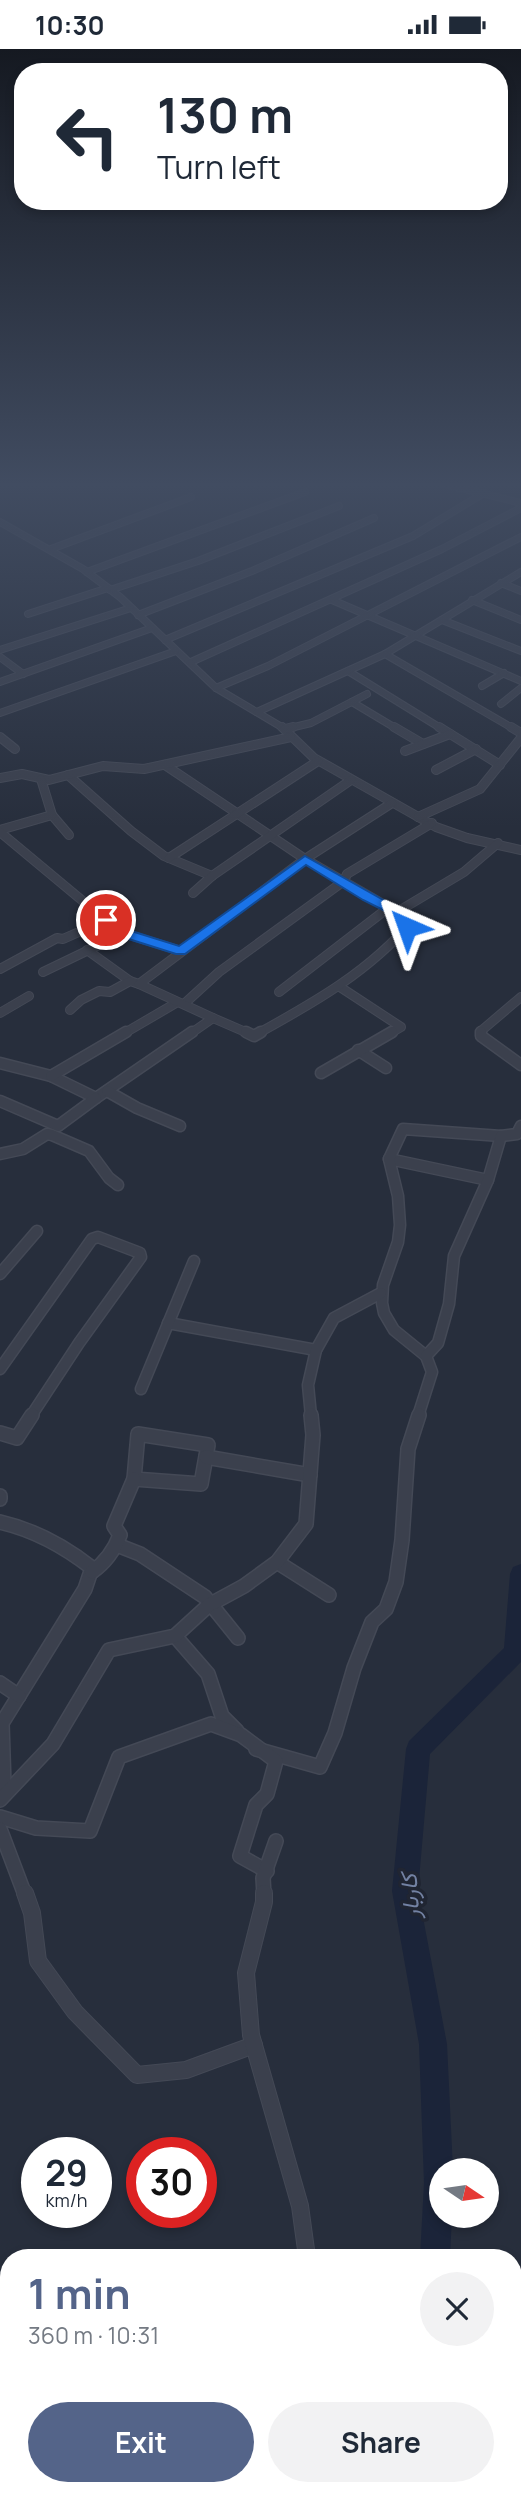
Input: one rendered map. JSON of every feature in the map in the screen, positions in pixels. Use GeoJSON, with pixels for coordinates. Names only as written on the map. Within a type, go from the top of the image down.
{"type":"FeatureCollection","features":[{"type":"Feature","properties":{"kind":"street"},"geometry":{"type":"LineString","coordinates":[[28,614],[80,598]]}},
{"type":"Feature","properties":{"kind":"street"},"geometry":{"type":"LineString","coordinates":[[120,598],[216,688],[285,729],[318,761],[418,817],[467,838],[521,850]]}},
{"type":"Feature","properties":{"kind":"street"},"geometry":{"type":"LineString","coordinates":[[138,615],[182,598]]}},
{"type":"Feature","properties":{"kind":"street"},"geometry":{"type":"LineString","coordinates":[[165,640],[265,598]]}},
{"type":"Feature","properties":{"kind":"street"},"geometry":{"type":"LineString","coordinates":[[191,662],[336,598]]}},
{"type":"Feature","properties":{"kind":"street"},"geometry":{"type":"LineString","coordinates":[[216,688],[268,666],[403,598]]}},
{"type":"Feature","properties":{"kind":"street"},"geometry":{"type":"LineString","coordinates":[[257,712],[385,654],[475,598]]}},
{"type":"Feature","properties":{"kind":"street"},"geometry":{"type":"LineString","coordinates":[[332,600],[521,681]]}},
{"type":"Feature","properties":{"kind":"street"},"geometry":{"type":"LineString","coordinates":[[472,600],[521,620]]}},
{"type":"Feature","properties":{"kind":"street"},"geometry":{"type":"LineString","coordinates":[[0,650],[131,608]]}},
{"type":"Feature","properties":{"kind":"street"},"geometry":{"type":"LineString","coordinates":[[442,619],[521,651]]}},
{"type":"Feature","properties":{"kind":"street"},"geometry":{"type":"LineString","coordinates":[[0,682],[152,628]]}},
{"type":"Feature","properties":{"kind":"street"},"geometry":{"type":"LineString","coordinates":[[0,713],[176,651]]}},
{"type":"Feature","properties":{"kind":"street"},"geometry":{"type":"LineString","coordinates":[[385,654],[521,733]]}},
{"type":"Feature","properties":{"kind":"street"},"geometry":{"type":"LineString","coordinates":[[0,657],[23,674]]}},
{"type":"Feature","properties":{"kind":"street"},"geometry":{"type":"LineString","coordinates":[[348,671],[500,765]]}},
{"type":"Feature","properties":{"kind":"street"},"geometry":{"type":"LineString","coordinates":[[482,685],[503,673]]}},
{"type":"Feature","properties":{"kind":"street"},"geometry":{"type":"LineString","coordinates":[[501,704],[521,688]]}},
{"type":"Feature","properties":{"kind":"street"},"geometry":{"type":"LineString","coordinates":[[285,729],[311,723],[367,694]]}},
{"type":"Feature","properties":{"kind":"street"},"geometry":{"type":"LineString","coordinates":[[352,702],[423,744]]}},
{"type":"Feature","properties":{"kind":"street"},"geometry":{"type":"LineString","coordinates":[[405,751],[450,734]]}},
{"type":"Feature","properties":{"kind":"street"},"geometry":{"type":"LineString","coordinates":[[0,737],[15,749]]}},
{"type":"Feature","properties":{"kind":"street"},"geometry":{"type":"LineString","coordinates":[[0,778],[22,774],[41,779],[103,766],[144,769],[291,737]]}},
{"type":"Feature","properties":{"kind":"street"},"geometry":{"type":"LineString","coordinates":[[418,817],[480,789],[517,749],[521,739]]}},
{"type":"Feature","properties":{"kind":"street"},"geometry":{"type":"LineString","coordinates":[[436,770],[476,749]]}},
{"type":"Feature","properties":{"kind":"street"},"geometry":{"type":"LineString","coordinates":[[169,858],[318,761]]}},
{"type":"Feature","properties":{"kind":"street"},"geometry":{"type":"LineString","coordinates":[[88,950],[134,982],[254,1036],[340,987],[367,967],[413,920],[305,859],[165,765]]}},
{"type":"Feature","properties":{"kind":"street"},"geometry":{"type":"LineString","coordinates":[[68,775],[131,831],[169,858],[212,876]]}},
{"type":"Feature","properties":{"kind":"street"},"geometry":{"type":"LineString","coordinates":[[41,779],[52,815],[69,835]]}},
{"type":"Feature","properties":{"kind":"street"},"geometry":{"type":"LineString","coordinates":[[193,893],[212,876],[351,779]]}},
{"type":"Feature","properties":{"kind":"street"},"geometry":{"type":"LineString","coordinates":[[70,1010],[81,1000],[99,991],[110,992],[134,982],[181,951],[305,859],[392,803]]}},
{"type":"Feature","properties":{"kind":"street"},"geometry":{"type":"LineString","coordinates":[[0,831],[52,815]]}},
{"type":"Feature","properties":{"kind":"street"},"geometry":{"type":"LineString","coordinates":[[51,1076],[180,1003],[344,881],[347,874],[432,823]]}},
{"type":"Feature","properties":{"kind":"street"},"geometry":{"type":"LineString","coordinates":[[0,831],[124,933],[181,951]]}},
{"type":"Feature","properties":{"kind":"street"},"geometry":{"type":"LineString","coordinates":[[279,992],[334,947],[393,910],[469,868],[498,843]]}},
{"type":"Feature","properties":{"kind":"street"},"geometry":{"type":"LineString","coordinates":[[0,969],[57,938],[63,939],[106,920]]}},
{"type":"Feature","properties":{"kind":"street"},"geometry":{"type":"LineString","coordinates":[[43,972],[124,933]]}},
{"type":"Feature","properties":{"kind":"street"},"geometry":{"type":"LineString","coordinates":[[321,1073],[401,1025],[340,987]]}},
{"type":"Feature","properties":{"kind":"street"},"geometry":{"type":"LineString","coordinates":[[0,1013],[29,996]]}},
{"type":"Feature","properties":{"kind":"street"},"geometry":{"type":"LineString","coordinates":[[521,997],[481,1031],[481,1036],[521,1065]]}},
{"type":"Feature","properties":{"kind":"street"},"geometry":{"type":"LineString","coordinates":[[0,1101],[58,1126],[213,1019]]}},
{"type":"Feature","properties":{"kind":"street"},"geometry":{"type":"LineString","coordinates":[[358,1050],[386,1068]]}},
{"type":"Feature","properties":{"kind":"street"},"geometry":{"type":"LineString","coordinates":[[0,1063],[51,1076],[96,1098]]}},
{"type":"Feature","properties":{"kind":"street"},"geometry":{"type":"LineString","coordinates":[[107,1091],[136,1108],[180,1126]]}},
{"type":"Feature","properties":{"kind":"street"},"geometry":{"type":"LineString","coordinates":[[256,1749],[320,1767],[335,1733],[354,1668],[372,1622],[386,1609],[396,1582],[402,1540],[408,1448],[432,1372],[426,1356],[400,1338],[386,1319],[381,1293],[399,1235],[399,1187],[389,1159],[403,1129],[501,1136],[517,1134],[521,1126]]}},
{"type":"Feature","properties":{"kind":"street"},"geometry":{"type":"LineString","coordinates":[[0,1154],[23,1149],[47,1134],[60,1136],[89,1151],[108,1180],[118,1185]]}},
{"type":"Feature","properties":{"kind":"street"},"geometry":{"type":"LineString","coordinates":[[426,1356],[438,1343],[449,1304],[454,1256],[488,1180],[501,1136]]}},
{"type":"Feature","properties":{"kind":"street"},"geometry":{"type":"LineString","coordinates":[[389,1159],[488,1180]]}},
{"type":"Feature","properties":{"kind":"street"},"geometry":{"type":"LineString","coordinates":[[0,1274],[37,1231]]}},
{"type":"Feature","properties":{"kind":"street"},"geometry":{"type":"LineString","coordinates":[[0,1369],[92,1239],[97,1237],[141,1253],[141,1257],[79,1343],[17,1438],[0,1433]]}},
{"type":"Feature","properties":{"kind":"street"},"geometry":{"type":"LineString","coordinates":[[141,1389],[194,1261]]}},
{"type":"Feature","properties":{"kind":"street"},"geometry":{"type":"LineString","coordinates":[[0,1800],[58,1737],[83,1697],[94,1670],[109,1650],[175,1636],[209,1605],[244,1586],[276,1562],[306,1524],[313,1419],[308,1385],[316,1350],[334,1318],[381,1293]]}},
{"type":"Feature","properties":{"kind":"street"},"geometry":{"type":"LineString","coordinates":[[169,1323],[316,1350]]}},
{"type":"Feature","properties":{"kind":"street"},"geometry":{"type":"LineString","coordinates":[[0,1794],[4,1785],[2,1723],[78,1601],[92,1572],[103,1565],[117,1545],[120,1535],[114,1526],[134,1479],[138,1434],[208,1444],[201,1484],[134,1479]]}},
{"type":"Feature","properties":{"kind":"street"},"geometry":{"type":"LineString","coordinates":[[206,1457],[310,1475]]}},
{"type":"Feature","properties":{"kind":"street"},"geometry":{"type":"LineString","coordinates":[[0,1522],[16,1525],[60,1543],[92,1568],[92,1572]]}},
{"type":"Feature","properties":{"kind":"street"},"geometry":{"type":"LineString","coordinates":[[117,1545],[140,1554],[205,1597],[237,1638]]}},
{"type":"Feature","properties":{"kind":"street"},"geometry":{"type":"LineString","coordinates":[[276,1562],[329,1595]]}},
{"type":"Feature","properties":{"kind":"street"},"geometry":{"type":"LineString","coordinates":[[175,1636],[208,1674],[222,1716],[256,1749],[276,1761],[267,1794],[256,1805],[240,1856],[267,1871]]}},
{"type":"Feature","properties":{"kind":"street"},"geometry":{"type":"LineString","coordinates":[[0,1683],[19,1696]]}},
{"type":"Feature","properties":{"kind":"street"},"geometry":{"type":"LineString","coordinates":[[0,1817],[36,1828],[90,1831],[111,1772],[120,1757],[211,1724],[241,1735]]}},
{"type":"Feature","properties":{"kind":"street"},"geometry":{"type":"LineString","coordinates":[[0,1829],[32,1913],[38,1961],[75,2012],[137,2075],[186,2070],[254,2045]]}},
{"type":"Feature","properties":{"kind":"street"},"geometry":{"type":"LineString","coordinates":[[276,1841],[263,1878],[264,1902],[246,1973],[251,2035],[300,2206],[306,2249]]}},
{"type":"Feature","properties":{"kind":"waterway","name":"کاربار"},"geometry":{"type":"LineString","coordinates":[[435,2249],[439,2183],[433,2044],[405,1891],[418,1749],[515,1652],[521,1574]]}},
{"type":"Feature","properties":{"kind":"route"},"geometry":{"type":"LineString","coordinates":[[106,920],[120,932],[181,951],[305,859],[367,897],[413,920],[407,927]]}}]}
